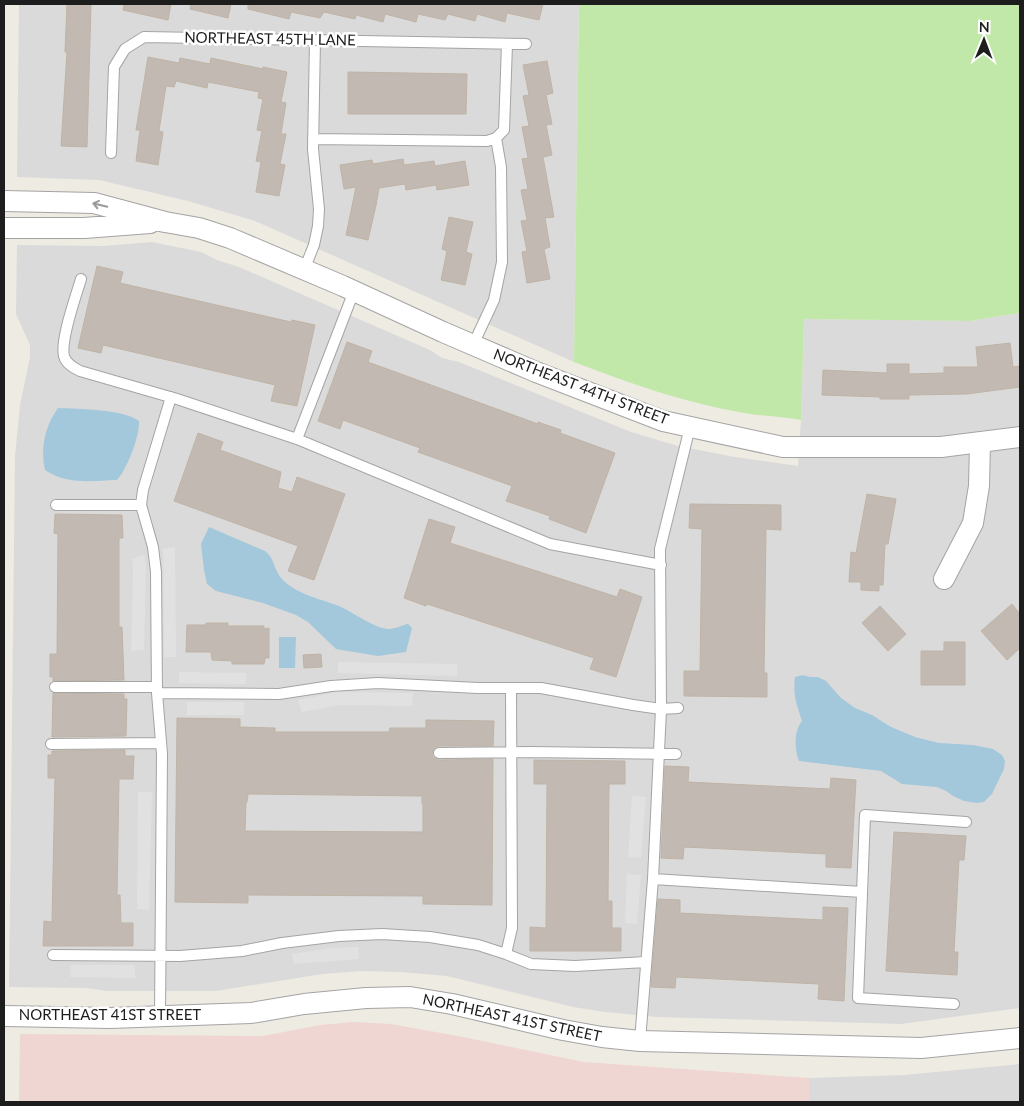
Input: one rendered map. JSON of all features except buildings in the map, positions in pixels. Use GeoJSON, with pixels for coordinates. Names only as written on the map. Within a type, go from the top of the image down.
{"type":"FeatureCollection","features":[{"type":"Feature","properties":{"kind":"street","name":"NORTHEAST 44TH STREET"},"geometry":{"type":"LineString","coordinates":[[4,201],[94,203],[164,222],[199,228],[230,238],[536,372],[663,421],[784,447],[941,447],[1020,437]]}},
{"type":"Feature","properties":{"kind":"street","name":"NORTHEAST 44TH STREET"},"geometry":{"type":"LineString","coordinates":[[4,228],[84,228],[164,222]]}},
{"type":"Feature","properties":{"kind":"street"},"geometry":{"type":"LineString","coordinates":[[944,579],[973,523],[979,486],[980,443]]}},
{"type":"Feature","properties":{"kind":"street","name":"NORTHEAST 41ST STREET"},"geometry":{"type":"LineString","coordinates":[[4,1016],[110,1018],[251,1013],[304,1004],[366,998],[410,997],[452,1004],[563,1030],[640,1041],[921,1048],[1020,1038]]}},
{"type":"Feature","properties":{"kind":"lane","name":"NORTHEAST 45TH LANE"},"geometry":{"type":"LineString","coordinates":[[112,153],[114,67],[125,49],[144,37],[526,44]]}},
{"type":"Feature","properties":{"kind":"lane"},"geometry":{"type":"LineString","coordinates":[[304,270],[314,245],[319,209],[314,171],[313,139],[315,40]]}},
{"type":"Feature","properties":{"kind":"lane"},"geometry":{"type":"LineString","coordinates":[[313,139],[487,141],[496,138],[504,130],[507,44]]}},
{"type":"Feature","properties":{"kind":"lane"},"geometry":{"type":"LineString","coordinates":[[473,345],[494,300],[502,262],[501,167],[496,138]]}},
{"type":"Feature","properties":{"kind":"lane"},"geometry":{"type":"LineString","coordinates":[[81,279],[63,343],[64,357],[70,365],[80,371],[171,397],[297,439],[550,544],[660,565]]}},
{"type":"Feature","properties":{"kind":"lane"},"geometry":{"type":"LineString","coordinates":[[297,439],[354,291]]}},
{"type":"Feature","properties":{"kind":"lane"},"geometry":{"type":"LineString","coordinates":[[160,1016],[161,744],[157,690],[156,572],[153,547],[141,505],[143,490],[171,397]]}},
{"type":"Feature","properties":{"kind":"lane"},"geometry":{"type":"LineString","coordinates":[[640,1041],[653,879],[661,709],[660,549],[690,427]]}},
{"type":"Feature","properties":{"kind":"lane"},"geometry":{"type":"LineString","coordinates":[[56,505],[141,505]]}},
{"type":"Feature","properties":{"kind":"lane"},"geometry":{"type":"LineString","coordinates":[[55,687],[279,694],[331,686],[378,683],[478,688],[541,688],[633,705],[661,709],[678,708]]}},
{"type":"Feature","properties":{"kind":"lane"},"geometry":{"type":"LineString","coordinates":[[506,954],[512,928],[511,688]]}},
{"type":"Feature","properties":{"kind":"lane"},"geometry":{"type":"LineString","coordinates":[[52,744],[161,744]]}},
{"type":"Feature","properties":{"kind":"lane"},"geometry":{"type":"LineString","coordinates":[[439,753],[676,754]]}},
{"type":"Feature","properties":{"kind":"lane"},"geometry":{"type":"LineString","coordinates":[[954,1004],[858,998],[865,815],[966,822]]}},
{"type":"Feature","properties":{"kind":"lane"},"geometry":{"type":"LineString","coordinates":[[653,879],[862,892]]}},
{"type":"Feature","properties":{"kind":"lane"},"geometry":{"type":"LineString","coordinates":[[53,955],[160,956],[210,954],[339,936],[382,934],[430,937],[478,946],[531,964],[575,966],[646,962]]}},
{"type":"Feature","properties":{"kind":"shaded area"},"geometry":{"type":"Polygon","coordinates":[[[19,4],[579,4],[574,362],[255,221],[188,201],[99,180],[17,177],[19,4]]]}},
{"type":"Feature","properties":{"kind":"shaded area"},"geometry":{"type":"Polygon","coordinates":[[[152,242],[201,252],[217,260],[239,267],[430,350],[442,358],[459,362],[631,432],[678,446],[798,466],[804,319],[970,321],[1020,313],[1020,1008],[901,1024],[657,1017],[573,1007],[447,976],[362,971],[322,974],[216,991],[107,991],[86,988],[9,987],[15,456],[20,405],[30,357],[30,345],[16,314],[17,245],[103,246],[152,242]]]}},
{"type":"Feature","properties":{"kind":"shaded area"},"geometry":{"type":"Polygon","coordinates":[[[175,547],[176,657],[164,657],[163,549],[175,547]]]}},
{"type":"Feature","properties":{"kind":"shaded area"},"geometry":{"type":"Polygon","coordinates":[[[144,554],[146,569],[144,650],[131,651],[132,559],[144,554]]]}},
{"type":"Feature","properties":{"kind":"shaded area"},"geometry":{"type":"Polygon","coordinates":[[[338,662],[457,664],[457,676],[338,673],[338,662]]]}},
{"type":"Feature","properties":{"kind":"shaded area"},"geometry":{"type":"Polygon","coordinates":[[[179,672],[246,673],[246,684],[179,683],[179,672]]]}},
{"type":"Feature","properties":{"kind":"shaded area"},"geometry":{"type":"Polygon","coordinates":[[[337,692],[413,693],[412,706],[340,705],[302,712],[298,700],[337,692]]]}},
{"type":"Feature","properties":{"kind":"shaded area"},"geometry":{"type":"Polygon","coordinates":[[[187,702],[244,702],[244,715],[187,715],[187,702]]]}},
{"type":"Feature","properties":{"kind":"shaded area"},"geometry":{"type":"Polygon","coordinates":[[[138,792],[152,792],[149,910],[137,909],[138,792]]]}},
{"type":"Feature","properties":{"kind":"shaded area"},"geometry":{"type":"Polygon","coordinates":[[[632,796],[646,797],[641,858],[628,857],[632,796]]]}},
{"type":"Feature","properties":{"kind":"shaded area"},"geometry":{"type":"Polygon","coordinates":[[[627,874],[641,875],[637,924],[625,923],[627,874]]]}},
{"type":"Feature","properties":{"kind":"shaded area"},"geometry":{"type":"Polygon","coordinates":[[[358,947],[359,959],[294,964],[292,954],[331,948],[358,947]]]}},
{"type":"Feature","properties":{"kind":"shaded area"},"geometry":{"type":"Polygon","coordinates":[[[71,965],[135,965],[135,978],[70,977],[71,965]]]}},
{"type":"Feature","properties":{"kind":"shaded area"},"geometry":{"type":"Polygon","coordinates":[[[354,1022],[391,1024],[584,1062],[809,1078],[809,1102],[19,1102],[20,1034],[263,1036],[320,1025],[354,1022]]]}},
{"type":"Feature","properties":{"kind":"shaded area"},"geometry":{"type":"Polygon","coordinates":[[[1020,1064],[1020,1102],[809,1102],[809,1078],[904,1075],[1020,1064]]]}},
{"type":"Feature","properties":{"kind":"green space"},"geometry":{"type":"Polygon","coordinates":[[[579,4],[1020,4],[1020,313],[970,321],[804,319],[801,420],[744,413],[700,404],[636,385],[574,362],[579,4]]]}},
{"type":"Feature","properties":{"kind":"water"},"geometry":{"type":"Polygon","coordinates":[[[58,408],[112,412],[132,417],[139,421],[132,452],[117,480],[71,480],[53,475],[45,470],[43,446],[50,422],[58,408]]]}},
{"type":"Feature","properties":{"kind":"water"},"geometry":{"type":"Polygon","coordinates":[[[209,527],[265,551],[271,557],[280,577],[303,593],[339,606],[383,628],[391,629],[408,624],[412,628],[406,652],[378,656],[336,649],[308,622],[296,615],[263,603],[216,591],[207,584],[201,544],[209,527]]]}},
{"type":"Feature","properties":{"kind":"water"},"geometry":{"type":"Polygon","coordinates":[[[279,637],[296,637],[295,668],[279,668],[279,637]]]}},
{"type":"Feature","properties":{"kind":"water"},"geometry":{"type":"Polygon","coordinates":[[[803,675],[818,677],[826,681],[841,698],[855,708],[915,737],[939,743],[973,745],[993,749],[1002,755],[1005,761],[1004,769],[992,794],[984,802],[964,801],[937,787],[902,784],[881,771],[799,761],[796,751],[796,740],[797,730],[802,721],[794,684],[795,677],[803,675]]]}}]}
